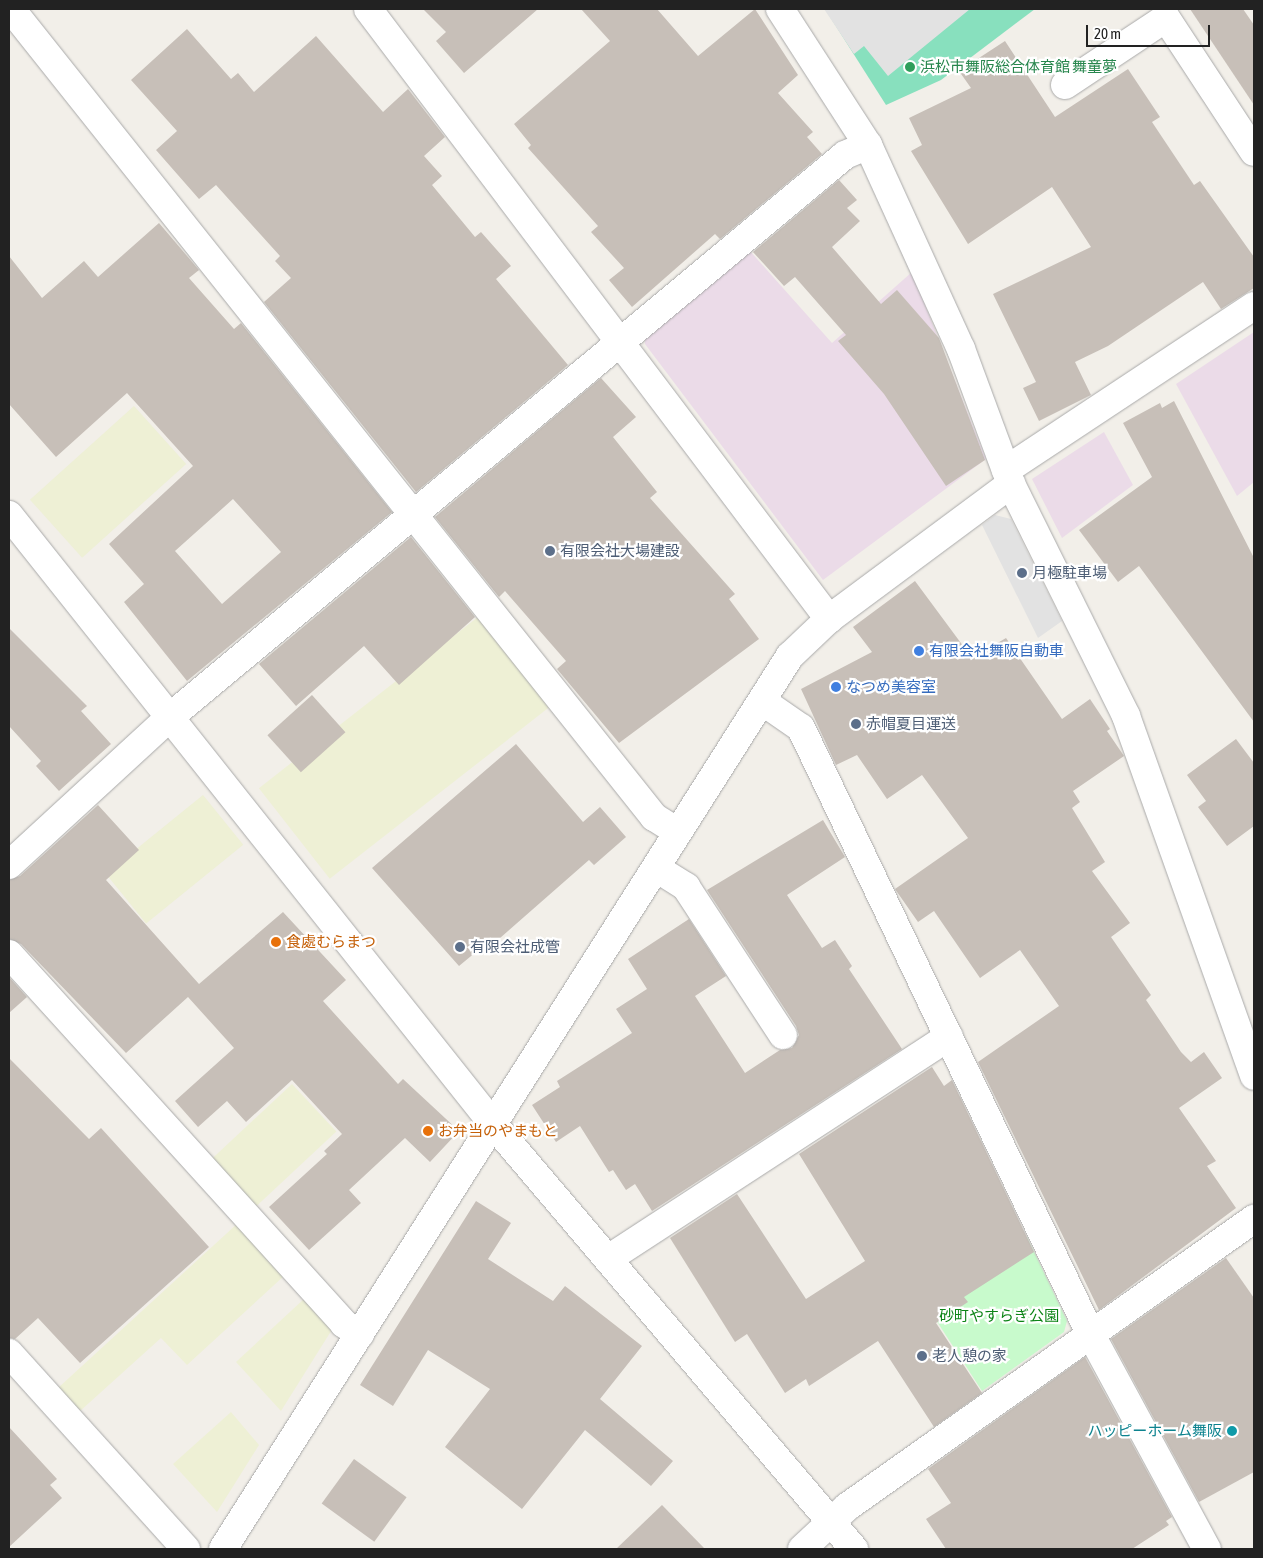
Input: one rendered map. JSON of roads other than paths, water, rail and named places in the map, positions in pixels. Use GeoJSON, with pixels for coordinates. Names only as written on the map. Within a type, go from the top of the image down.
{"type":"FeatureCollection","features":[{"type":"Feature","properties":{"kind":"street"},"geometry":{"type":"LineString","coordinates":[[11,9],[654,817],[678,832]]}},
{"type":"Feature","properties":{"kind":"street"},"geometry":{"type":"LineString","coordinates":[[368,9],[829,619]]}},
{"type":"Feature","properties":{"kind":"street"},"geometry":{"type":"LineString","coordinates":[[780,9],[868,144],[961,349],[1008,477],[1143,754],[1254,1076]]}},
{"type":"Feature","properties":{"kind":"street"},"geometry":{"type":"LineString","coordinates":[[1065,86],[1166,18],[1254,152]]}},
{"type":"Feature","properties":{"kind":"street"},"geometry":{"type":"LineString","coordinates":[[9,865],[170,717],[845,155],[868,144]]}},
{"type":"Feature","properties":{"kind":"street"},"geometry":{"type":"LineString","coordinates":[[223,1549],[790,656],[829,619],[1008,477],[1254,306]]}},
{"type":"Feature","properties":{"kind":"street"},"geometry":{"type":"LineString","coordinates":[[9,515],[493,1124],[854,1549]]}},
{"type":"Feature","properties":{"kind":"street"},"geometry":{"type":"LineString","coordinates":[[762,701],[801,728],[1090,1334],[1207,1549]]}},
{"type":"Feature","properties":{"kind":"street"},"geometry":{"type":"LineString","coordinates":[[656,868],[686,887],[783,1035]]}},
{"type":"Feature","properties":{"kind":"street"},"geometry":{"type":"LineString","coordinates":[[9,954],[344,1324],[360,1334]]}},
{"type":"Feature","properties":{"kind":"street"},"geometry":{"type":"LineString","coordinates":[[608,1259],[949,1038]]}},
{"type":"Feature","properties":{"kind":"street"},"geometry":{"type":"LineString","coordinates":[[802,1549],[832,1521],[1090,1334],[1254,1220]]}},
{"type":"Feature","properties":{"kind":"street"},"geometry":{"type":"LineString","coordinates":[[9,1353],[186,1549]]}},
{"type":"Feature","properties":{"kind":"place","name":"浜松市舞阪総合体育館 舞童夢"},"geometry":{"type":"Point","coordinates":[910,67]}},
{"type":"Feature","properties":{"kind":"place","name":"有限会社大場建設"},"geometry":{"type":"Point","coordinates":[550,551]}},
{"type":"Feature","properties":{"kind":"place","name":"月極駐車場"},"geometry":{"type":"Point","coordinates":[1022,573]}},
{"type":"Feature","properties":{"kind":"place","name":"有限会社舞阪自動車"},"geometry":{"type":"Point","coordinates":[919,651]}},
{"type":"Feature","properties":{"kind":"place","name":"なつめ美容室"},"geometry":{"type":"Point","coordinates":[836,687]}},
{"type":"Feature","properties":{"kind":"place","name":"赤帽夏目運送"},"geometry":{"type":"Point","coordinates":[856,724]}},
{"type":"Feature","properties":{"kind":"place","name":"食處むらまつ"},"geometry":{"type":"Point","coordinates":[276,942]}},
{"type":"Feature","properties":{"kind":"place","name":"有限会社成管"},"geometry":{"type":"Point","coordinates":[460,947]}},
{"type":"Feature","properties":{"kind":"place","name":"お弁当のやまもと"},"geometry":{"type":"Point","coordinates":[428,1131]}},
{"type":"Feature","properties":{"kind":"place","name":"老人憩の家"},"geometry":{"type":"Point","coordinates":[922,1356]}},
{"type":"Feature","properties":{"kind":"place","name":"ハッピーホーム舞阪"},"geometry":{"type":"Point","coordinates":[1232,1431]}},
{"type":"Feature","properties":{"kind":"park label","name":"砂町やすらぎ公園"},"geometry":{"type":"Point","coordinates":[999,1316]}}]}
